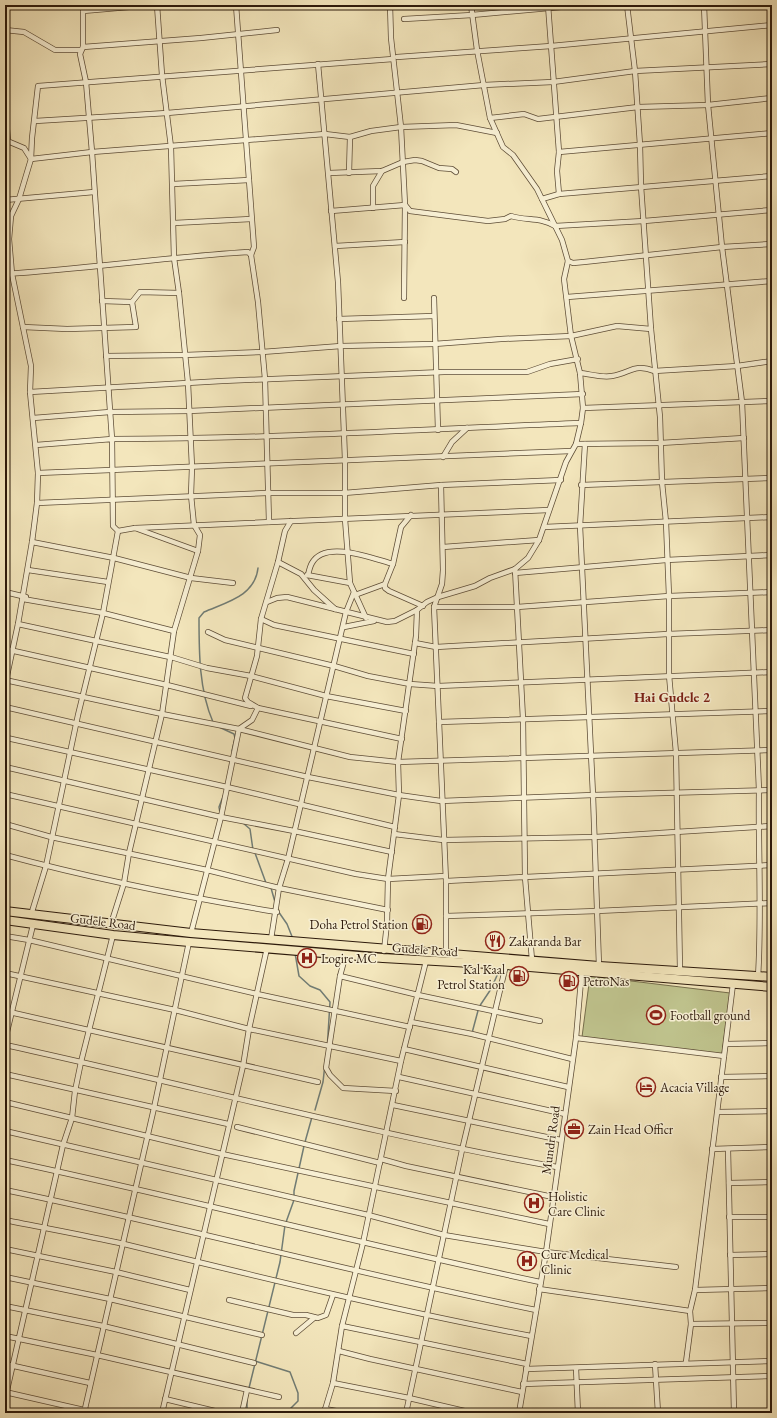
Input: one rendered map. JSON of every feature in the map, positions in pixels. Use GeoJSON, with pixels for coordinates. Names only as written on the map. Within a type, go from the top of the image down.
{"type":"FeatureCollection","features":[{"type":"Feature","properties":{"kind":"highway","name":"Gudele Road"},"geometry":{"type":"LineString","coordinates":[[5,911],[192,933],[532,960],[582,968],[772,987]]}},
{"type":"Feature","properties":{"kind":"highway","name":"Gudele Road"},"geometry":{"type":"LineString","coordinates":[[5,920],[113,935],[383,958],[582,968],[599,966],[772,977]]}},
{"type":"Feature","properties":{"kind":"street"},"geometry":{"type":"LineString","coordinates":[[83,5],[82,66],[86,82],[92,152],[112,440],[114,498],[113,526],[118,531]]}},
{"type":"Feature","properties":{"kind":"street"},"geometry":{"type":"LineString","coordinates":[[83,11],[152,5]]}},
{"type":"Feature","properties":{"kind":"street"},"geometry":{"type":"LineString","coordinates":[[111,924],[124,883],[129,853],[162,714],[174,631],[191,578],[198,551],[200,535],[194,524],[188,383],[174,258],[171,147],[162,75],[157,5]]}},
{"type":"Feature","properties":{"kind":"street"},"geometry":{"type":"LineString","coordinates":[[236,5],[254,248],[251,255],[258,302],[265,379],[264,407],[269,522]]}},
{"type":"Feature","properties":{"kind":"street"},"geometry":{"type":"LineString","coordinates":[[390,5],[403,162],[405,205],[404,298]]}},
{"type":"Feature","properties":{"kind":"street"},"geometry":{"type":"LineString","coordinates":[[471,5],[477,50],[490,118],[503,147],[513,156],[537,189],[562,240],[568,261],[564,278],[572,336],[578,359],[583,394],[581,423],[576,444],[571,451],[549,510],[540,540],[528,558],[515,571],[523,719],[525,877],[532,960]]}},
{"type":"Feature","properties":{"kind":"street"},"geometry":{"type":"LineString","coordinates":[[404,19],[472,15],[583,5]]}},
{"type":"Feature","properties":{"kind":"street"},"geometry":{"type":"LineString","coordinates":[[627,5],[638,107],[641,186],[647,256],[648,291],[666,522],[666,560],[669,596],[669,675],[676,753],[680,970]]}},
{"type":"Feature","properties":{"kind":"street"},"geometry":{"type":"LineString","coordinates":[[704,5],[708,105],[717,182],[722,247],[742,402],[760,790],[758,826],[761,928],[758,977]]}},
{"type":"Feature","properties":{"kind":"street"},"geometry":{"type":"LineString","coordinates":[[548,7],[559,152],[557,171],[559,194]]}},
{"type":"Feature","properties":{"kind":"street"},"geometry":{"type":"LineString","coordinates":[[772,25],[704,30],[551,46],[477,50],[241,72],[162,75],[38,86],[31,159],[19,199],[11,216],[7,239],[12,274],[31,366],[30,392],[36,445],[38,503],[25,598],[5,682],[239,729],[350,757],[398,762],[772,750]]}},
{"type":"Feature","properties":{"kind":"street"},"geometry":{"type":"LineString","coordinates":[[5,30],[24,32],[55,50],[160,42],[277,30]]}},
{"type":"Feature","properties":{"kind":"street"},"geometry":{"type":"LineString","coordinates":[[318,64],[335,246],[341,346],[345,460],[344,493],[347,551],[350,583],[366,618]]}},
{"type":"Feature","properties":{"kind":"street"},"geometry":{"type":"LineString","coordinates":[[34,121],[167,113],[484,85],[553,82],[635,72],[772,64]]}},
{"type":"Feature","properties":{"kind":"street"},"geometry":{"type":"LineString","coordinates":[[490,118],[524,114],[538,119],[638,107],[708,105],[772,98]]}},
{"type":"Feature","properties":{"kind":"street"},"geometry":{"type":"LineString","coordinates":[[5,105],[7,140],[24,148],[31,159]]}},
{"type":"Feature","properties":{"kind":"street"},"geometry":{"type":"LineString","coordinates":[[31,159],[92,152],[325,134],[350,137],[371,131],[400,128],[456,125],[497,133]]}},
{"type":"Feature","properties":{"kind":"street"},"geometry":{"type":"LineString","coordinates":[[559,152],[712,137],[772,133]]}},
{"type":"Feature","properties":{"kind":"street"},"geometry":{"type":"LineString","coordinates":[[349,173],[350,137]]}},
{"type":"Feature","properties":{"kind":"street"},"geometry":{"type":"LineString","coordinates":[[329,173],[382,171],[403,162],[422,161],[439,168],[452,169],[456,172]]}},
{"type":"Feature","properties":{"kind":"street"},"geometry":{"type":"LineString","coordinates":[[373,208],[373,186],[382,171]]}},
{"type":"Feature","properties":{"kind":"street"},"geometry":{"type":"LineString","coordinates":[[542,199],[559,194],[641,186],[717,182],[772,176]]}},
{"type":"Feature","properties":{"kind":"street"},"geometry":{"type":"LineString","coordinates":[[173,184],[249,180]]}},
{"type":"Feature","properties":{"kind":"street"},"geometry":{"type":"LineString","coordinates":[[5,200],[94,192]]}},
{"type":"Feature","properties":{"kind":"street"},"geometry":{"type":"LineString","coordinates":[[331,211],[405,205]]}},
{"type":"Feature","properties":{"kind":"street"},"geometry":{"type":"LineString","coordinates":[[405,205],[410,211],[430,215],[474,218],[488,221],[505,219],[511,216],[526,219],[545,220],[555,226],[644,221],[772,210]]}},
{"type":"Feature","properties":{"kind":"street"},"geometry":{"type":"LineString","coordinates":[[174,223],[251,219]]}},
{"type":"Feature","properties":{"kind":"street"},"geometry":{"type":"LineString","coordinates":[[335,246],[405,242]]}},
{"type":"Feature","properties":{"kind":"street"},"geometry":{"type":"LineString","coordinates":[[568,261],[574,263],[722,247],[772,244]]}},
{"type":"Feature","properties":{"kind":"street"},"geometry":{"type":"LineString","coordinates":[[5,274],[100,267],[174,258],[248,252],[251,255]]}},
{"type":"Feature","properties":{"kind":"street"},"geometry":{"type":"LineString","coordinates":[[567,297],[772,281]]}},
{"type":"Feature","properties":{"kind":"street"},"geometry":{"type":"LineString","coordinates":[[23,327],[67,329],[104,326],[136,327],[132,302],[140,292],[179,293]]}},
{"type":"Feature","properties":{"kind":"street"},"geometry":{"type":"LineString","coordinates":[[434,298],[434,344],[438,430]]}},
{"type":"Feature","properties":{"kind":"street"},"geometry":{"type":"LineString","coordinates":[[102,300],[132,302]]}},
{"type":"Feature","properties":{"kind":"street"},"geometry":{"type":"LineString","coordinates":[[339,319],[434,316]]}},
{"type":"Feature","properties":{"kind":"street"},"geometry":{"type":"LineString","coordinates":[[106,356],[262,352],[341,346],[434,344],[572,336],[617,326],[651,329]]}},
{"type":"Feature","properties":{"kind":"street"},"geometry":{"type":"LineString","coordinates":[[30,392],[265,379],[444,372],[527,372],[550,364],[578,359]]}},
{"type":"Feature","properties":{"kind":"street"},"geometry":{"type":"LineString","coordinates":[[580,373],[610,376],[642,367],[654,371],[737,366],[772,360]]}},
{"type":"Feature","properties":{"kind":"street"},"geometry":{"type":"LineString","coordinates":[[33,418],[110,412],[189,411],[342,403],[583,394]]}},
{"type":"Feature","properties":{"kind":"street"},"geometry":{"type":"LineString","coordinates":[[583,408],[772,401]]}},
{"type":"Feature","properties":{"kind":"street"},"geometry":{"type":"LineString","coordinates":[[36,445],[112,440],[343,434],[581,423]]}},
{"type":"Feature","properties":{"kind":"street"},"geometry":{"type":"LineString","coordinates":[[443,457],[452,442],[467,428]]}},
{"type":"Feature","properties":{"kind":"street"},"geometry":{"type":"LineString","coordinates":[[576,444],[744,438]]}},
{"type":"Feature","properties":{"kind":"street"},"geometry":{"type":"LineString","coordinates":[[585,444],[581,485],[580,526],[590,717],[599,966]]}},
{"type":"Feature","properties":{"kind":"street"},"geometry":{"type":"LineString","coordinates":[[38,473],[571,451]]}},
{"type":"Feature","properties":{"kind":"street"},"geometry":{"type":"LineString","coordinates":[[581,485],[772,478]]}},
{"type":"Feature","properties":{"kind":"street"},"geometry":{"type":"LineString","coordinates":[[38,503],[192,495],[344,493],[441,485],[561,480]]}},
{"type":"Feature","properties":{"kind":"street"},"geometry":{"type":"LineString","coordinates":[[441,485],[443,547],[442,584],[434,607],[441,760],[441,801],[446,878],[446,954]]}},
{"type":"Feature","properties":{"kind":"street"},"geometry":{"type":"LineString","coordinates":[[118,531],[135,528],[194,524],[345,519],[411,514],[549,510]]}},
{"type":"Feature","properties":{"kind":"street"},"geometry":{"type":"LineString","coordinates":[[411,514],[401,527],[393,564],[385,584],[385,588],[423,606]]}},
{"type":"Feature","properties":{"kind":"street"},"geometry":{"type":"LineString","coordinates":[[544,527],[772,517]]}},
{"type":"Feature","properties":{"kind":"street"},"geometry":{"type":"LineString","coordinates":[[252,706],[245,698],[258,648],[261,619],[278,562],[285,531],[291,521]]}},
{"type":"Feature","properties":{"kind":"street"},"geometry":{"type":"LineString","coordinates":[[135,528],[198,551]]}},
{"type":"Feature","properties":{"kind":"street"},"geometry":{"type":"LineString","coordinates":[[31,915],[46,866],[76,725],[103,613],[118,531]]}},
{"type":"Feature","properties":{"kind":"street"},"geometry":{"type":"LineString","coordinates":[[443,547],[540,540]]}},
{"type":"Feature","properties":{"kind":"street"},"geometry":{"type":"LineString","coordinates":[[32,542],[114,558],[191,578],[233,584]]}},
{"type":"Feature","properties":{"kind":"street"},"geometry":{"type":"LineString","coordinates":[[308,575],[312,563],[317,557],[325,553],[347,551],[393,564]]}},
{"type":"Feature","properties":{"kind":"street"},"geometry":{"type":"LineString","coordinates":[[344,627],[378,621],[395,621],[438,597],[475,586],[515,571],[666,560],[772,555]]}},
{"type":"Feature","properties":{"kind":"street"},"geometry":{"type":"LineString","coordinates":[[278,562],[301,574],[350,583]]}},
{"type":"Feature","properties":{"kind":"street"},"geometry":{"type":"LineString","coordinates":[[28,570],[108,582]]}},
{"type":"Feature","properties":{"kind":"street"},"geometry":{"type":"LineString","coordinates":[[301,574],[314,590],[336,610]]}},
{"type":"Feature","properties":{"kind":"street"},"geometry":{"type":"LineString","coordinates":[[271,939],[277,912],[279,888],[288,859],[300,804],[315,749],[320,721],[344,627],[346,612],[354,594],[385,584]]}},
{"type":"Feature","properties":{"kind":"street"},"geometry":{"type":"LineString","coordinates":[[5,592],[25,598],[103,613],[174,631]]}},
{"type":"Feature","properties":{"kind":"street"},"geometry":{"type":"LineString","coordinates":[[434,607],[517,607],[669,596],[772,592]]}},
{"type":"Feature","properties":{"kind":"street"},"geometry":{"type":"LineString","coordinates":[[267,602],[277,598],[288,597],[378,621]]}},
{"type":"Feature","properties":{"kind":"street"},"geometry":{"type":"LineString","coordinates":[[383,958],[388,910],[388,879],[399,795],[398,762],[414,654],[417,610]]}},
{"type":"Feature","properties":{"kind":"street"},"geometry":{"type":"LineString","coordinates":[[261,619],[274,625],[414,654]]}},
{"type":"Feature","properties":{"kind":"street"},"geometry":{"type":"LineString","coordinates":[[18,624],[171,657],[207,668],[251,676],[326,696],[406,711]]}},
{"type":"Feature","properties":{"kind":"street"},"geometry":{"type":"LineString","coordinates":[[415,643],[436,647],[586,640],[668,634],[772,630]]}},
{"type":"Feature","properties":{"kind":"street"},"geometry":{"type":"LineString","coordinates":[[208,632],[225,640],[334,666],[368,676],[410,684],[438,686],[669,675],[772,672]]}},
{"type":"Feature","properties":{"kind":"street"},"geometry":{"type":"LineString","coordinates":[[5,649],[167,685],[258,708],[402,739]]}},
{"type":"Feature","properties":{"kind":"street"},"geometry":{"type":"LineString","coordinates":[[5,707],[76,725],[308,776],[399,795],[441,801],[772,790]]}},
{"type":"Feature","properties":{"kind":"street"},"geometry":{"type":"LineString","coordinates":[[192,933],[207,870],[222,817],[239,729],[252,720],[258,708]]}},
{"type":"Feature","properties":{"kind":"street"},"geometry":{"type":"LineString","coordinates":[[439,722],[772,711]]}},
{"type":"Feature","properties":{"kind":"street"},"geometry":{"type":"LineString","coordinates":[[7,738],[71,751],[395,827]]}},
{"type":"Feature","properties":{"kind":"street"},"geometry":{"type":"LineString","coordinates":[[5,767],[222,817],[392,852]]}},
{"type":"Feature","properties":{"kind":"street"},"geometry":{"type":"LineString","coordinates":[[5,794],[338,871],[388,879],[525,877],[596,872],[678,870],[760,864],[772,865]]}},
{"type":"Feature","properties":{"kind":"street"},"geometry":{"type":"LineString","coordinates":[[5,824],[51,837],[207,870],[279,888],[388,910]]}},
{"type":"Feature","properties":{"kind":"street"},"geometry":{"type":"LineString","coordinates":[[394,834],[443,840],[525,837],[595,837],[772,826]]}},
{"type":"Feature","properties":{"kind":"street"},"geometry":{"type":"LineString","coordinates":[[5,855],[46,866],[200,900],[277,912]]}},
{"type":"Feature","properties":{"kind":"street"},"geometry":{"type":"LineString","coordinates":[[446,916],[679,908],[772,903]]}},
{"type":"Feature","properties":{"kind":"street"},"geometry":{"type":"LineString","coordinates":[[5,1040],[19,976],[33,925]]}},
{"type":"Feature","properties":{"kind":"street"},"geometry":{"type":"LineString","coordinates":[[5,1399],[31,1283],[52,1200],[63,1145],[72,1118],[75,1091],[81,1062],[113,935]]}},
{"type":"Feature","properties":{"kind":"street"},"geometry":{"type":"LineString","coordinates":[[5,936],[29,940],[336,1012],[489,1038],[572,1059]]}},
{"type":"Feature","properties":{"kind":"street"},"geometry":{"type":"LineString","coordinates":[[84,1411],[141,1163],[146,1135],[154,1108],[189,942]]}},
{"type":"Feature","properties":{"kind":"street"},"geometry":{"type":"LineString","coordinates":[[162,1413],[228,1124],[243,1066],[249,1029],[268,948]]}},
{"type":"Feature","properties":{"kind":"street"},"geometry":{"type":"LineString","coordinates":[[346,954],[340,976],[336,1012],[326,1068],[330,1075],[343,1088],[396,1090]]}},
{"type":"Feature","properties":{"kind":"street"},"geometry":{"type":"LineString","coordinates":[[347,1413],[324,1411],[333,1383],[342,1326],[363,1243],[399,1077],[401,1061],[426,961]]}},
{"type":"Feature","properties":{"kind":"street"},"geometry":{"type":"LineString","coordinates":[[406,1413],[434,1290],[462,1150],[506,965]]}},
{"type":"Feature","properties":{"kind":"street","name":"Mundri Road"},"geometry":{"type":"LineString","coordinates":[[519,1413],[546,1252],[576,1038],[582,968]]}},
{"type":"Feature","properties":{"kind":"street"},"geometry":{"type":"LineString","coordinates":[[5,973],[175,1010],[249,1029],[401,1061]]}},
{"type":"Feature","properties":{"kind":"street"},"geometry":{"type":"LineString","coordinates":[[340,976],[418,995],[540,1020]]}},
{"type":"Feature","properties":{"kind":"street"},"geometry":{"type":"LineString","coordinates":[[686,1362],[691,1324],[690,1311],[695,1290],[733,984]]}},
{"type":"Feature","properties":{"kind":"street"},"geometry":{"type":"LineString","coordinates":[[5,1011],[166,1049],[318,1082]]}},
{"type":"Feature","properties":{"kind":"street"},"geometry":{"type":"LineString","coordinates":[[576,1038],[724,1056]]}},
{"type":"Feature","properties":{"kind":"street"},"geometry":{"type":"LineString","coordinates":[[726,1044],[772,1043]]}},
{"type":"Feature","properties":{"kind":"street"},"geometry":{"type":"LineString","coordinates":[[5,1045],[159,1079],[462,1150],[557,1167]]}},
{"type":"Feature","properties":{"kind":"street"},"geometry":{"type":"LineString","coordinates":[[404,1049],[568,1087]]}},
{"type":"Feature","properties":{"kind":"street"},"geometry":{"type":"LineString","coordinates":[[5,1074],[75,1091],[228,1124]]}},
{"type":"Feature","properties":{"kind":"street"},"geometry":{"type":"LineString","coordinates":[[722,1077],[772,1076]]}},
{"type":"Feature","properties":{"kind":"street"},"geometry":{"type":"LineString","coordinates":[[399,1077],[565,1114]]}},
{"type":"Feature","properties":{"kind":"street"},"geometry":{"type":"LineString","coordinates":[[5,1102],[222,1154],[549,1224]]}},
{"type":"Feature","properties":{"kind":"street"},"geometry":{"type":"LineString","coordinates":[[393,1105],[561,1140]]}},
{"type":"Feature","properties":{"kind":"street"},"geometry":{"type":"LineString","coordinates":[[718,1112],[772,1111]]}},
{"type":"Feature","properties":{"kind":"street"},"geometry":{"type":"LineString","coordinates":[[237,1127],[380,1161],[553,1197]]}},
{"type":"Feature","properties":{"kind":"street"},"geometry":{"type":"LineString","coordinates":[[5,1131],[368,1215],[444,1235],[546,1252],[676,1267]]}},
{"type":"Feature","properties":{"kind":"street"},"geometry":{"type":"LineString","coordinates":[[712,1149],[772,1147]]}},
{"type":"Feature","properties":{"kind":"street"},"geometry":{"type":"LineString","coordinates":[[728,1149],[734,1413]]}},
{"type":"Feature","properties":{"kind":"street"},"geometry":{"type":"LineString","coordinates":[[5,1160],[135,1188],[440,1261],[540,1282]]}},
{"type":"Feature","properties":{"kind":"street"},"geometry":{"type":"LineString","coordinates":[[729,1183],[772,1182]]}},
{"type":"Feature","properties":{"kind":"street"},"geometry":{"type":"LineString","coordinates":[[5,1190],[128,1216],[434,1290],[536,1310]]}},
{"type":"Feature","properties":{"kind":"street"},"geometry":{"type":"LineString","coordinates":[[729,1217],[772,1217]]}},
{"type":"Feature","properties":{"kind":"street"},"geometry":{"type":"LineString","coordinates":[[5,1220],[122,1244],[197,1263],[427,1316],[531,1336]]}},
{"type":"Feature","properties":{"kind":"street"},"geometry":{"type":"LineString","coordinates":[[5,1249],[116,1272],[190,1290]]}},
{"type":"Feature","properties":{"kind":"street"},"geometry":{"type":"LineString","coordinates":[[730,1255],[772,1254]]}},
{"type":"Feature","properties":{"kind":"street"},"geometry":{"type":"LineString","coordinates":[[5,1277],[110,1298],[262,1335]]}},
{"type":"Feature","properties":{"kind":"street"},"geometry":{"type":"LineString","coordinates":[[695,1290],[772,1288]]}},
{"type":"Feature","properties":{"kind":"street"},"geometry":{"type":"LineString","coordinates":[[539,1289],[690,1311]]}},
{"type":"Feature","properties":{"kind":"street"},"geometry":{"type":"LineString","coordinates":[[229,1300],[292,1315],[306,1315],[314,1318],[322,1318],[326,1314],[333,1295]]}},
{"type":"Feature","properties":{"kind":"street"},"geometry":{"type":"LineString","coordinates":[[5,1306],[103,1326],[254,1363]]}},
{"type":"Feature","properties":{"kind":"street"},"geometry":{"type":"LineString","coordinates":[[296,1333],[314,1318]]}},
{"type":"Feature","properties":{"kind":"street"},"geometry":{"type":"LineString","coordinates":[[691,1324],[772,1323]]}},
{"type":"Feature","properties":{"kind":"street"},"geometry":{"type":"LineString","coordinates":[[342,1326],[526,1366],[576,1368],[686,1362],[772,1360]]}},
{"type":"Feature","properties":{"kind":"street"},"geometry":{"type":"LineString","coordinates":[[5,1336],[97,1354],[172,1373],[279,1397]]}},
{"type":"Feature","properties":{"kind":"street"},"geometry":{"type":"LineString","coordinates":[[339,1351],[522,1392]]}},
{"type":"Feature","properties":{"kind":"street"},"geometry":{"type":"LineString","coordinates":[[5,1364],[90,1383]]}},
{"type":"Feature","properties":{"kind":"street"},"geometry":{"type":"LineString","coordinates":[[655,1364],[658,1413]]}},
{"type":"Feature","properties":{"kind":"street"},"geometry":{"type":"LineString","coordinates":[[576,1368],[578,1413]]}},
{"type":"Feature","properties":{"kind":"street"},"geometry":{"type":"LineString","coordinates":[[523,1384],[657,1381],[772,1376]]}},
{"type":"Feature","properties":{"kind":"street"},"geometry":{"type":"LineString","coordinates":[[333,1383],[409,1398],[473,1413]]}},
{"type":"Feature","properties":{"kind":"street"},"geometry":{"type":"LineString","coordinates":[[242,1413],[247,1390]]}},
{"type":"Feature","properties":{"kind":"street"},"geometry":{"type":"LineString","coordinates":[[6,1392],[97,1413]]}},
{"type":"Feature","properties":{"kind":"street"},"geometry":{"type":"LineString","coordinates":[[165,1399],[223,1413]]}},
{"type":"Feature","properties":{"kind":"green space","name":"Football ground"},"geometry":{"type":"Polygon","coordinates":[[[590,976],[730,993],[722,1054],[582,1037],[590,976]]]}},
{"type":"Feature","properties":{"kind":"waterway"},"geometry":{"type":"LineString","coordinates":[[213,722],[208,710],[202,684],[199,618],[204,612],[230,601],[246,592],[256,578],[258,568]]}},
{"type":"Feature","properties":{"kind":"waterway"},"geometry":{"type":"LineString","coordinates":[[219,727],[234,734],[235,738],[232,751]]}},
{"type":"Feature","properties":{"kind":"waterway"},"geometry":{"type":"LineString","coordinates":[[220,813],[219,807],[224,794]]}},
{"type":"Feature","properties":{"kind":"waterway"},"geometry":{"type":"LineString","coordinates":[[243,823],[250,829],[253,850]]}},
{"type":"Feature","properties":{"kind":"waterway"},"geometry":{"type":"LineString","coordinates":[[255,853],[266,883]]}},
{"type":"Feature","properties":{"kind":"waterway"},"geometry":{"type":"LineString","coordinates":[[271,888],[275,902]]}},
{"type":"Feature","properties":{"kind":"waterway"},"geometry":{"type":"LineString","coordinates":[[278,911],[287,924],[293,939]]}},
{"type":"Feature","properties":{"kind":"waterway"},"geometry":{"type":"LineString","coordinates":[[295,953],[299,976],[310,986],[320,990],[330,1002],[327,1051]]}},
{"type":"Feature","properties":{"kind":"waterway"},"geometry":{"type":"LineString","coordinates":[[472,1033],[479,1007],[491,989],[499,971]]}},
{"type":"Feature","properties":{"kind":"waterway"},"geometry":{"type":"LineString","coordinates":[[315,1110],[323,1082],[326,1055]]}},
{"type":"Feature","properties":{"kind":"waterway"},"geometry":{"type":"LineString","coordinates":[[305,1142],[312,1117]]}},
{"type":"Feature","properties":{"kind":"waterway"},"geometry":{"type":"LineString","coordinates":[[294,1196],[304,1146]]}},
{"type":"Feature","properties":{"kind":"waterway"},"geometry":{"type":"LineString","coordinates":[[249,1388],[280,1262],[285,1225],[294,1200]]}},
{"type":"Feature","properties":{"kind":"waterway"},"geometry":{"type":"LineString","coordinates":[[255,1361],[290,1372],[298,1393],[298,1401],[286,1413]]}},
{"type":"Feature","properties":{"kind":"waterway"},"geometry":{"type":"LineString","coordinates":[[247,1400],[247,1408],[251,1413]]}},
{"type":"Feature","properties":{"kind":"place","name":"Doha Petrol Station"},"geometry":{"type":"Point","coordinates":[422,924]}},
{"type":"Feature","properties":{"kind":"place","name":"Zakaranda Bar"},"geometry":{"type":"Point","coordinates":[495,941]}},
{"type":"Feature","properties":{"kind":"place","name":"Logire MC"},"geometry":{"type":"Point","coordinates":[307,958]}},
{"type":"Feature","properties":{"kind":"place","name":"Kal Kaal Petrol Station"},"geometry":{"type":"Point","coordinates":[519,976]}},
{"type":"Feature","properties":{"kind":"place","name":"PetroNas"},"geometry":{"type":"Point","coordinates":[569,981]}},
{"type":"Feature","properties":{"kind":"place","name":"Football ground"},"geometry":{"type":"Point","coordinates":[656,1015]}},
{"type":"Feature","properties":{"kind":"place","name":"Acacia Village"},"geometry":{"type":"Point","coordinates":[646,1087]}},
{"type":"Feature","properties":{"kind":"place","name":"Zain Head Officr"},"geometry":{"type":"Point","coordinates":[574,1129]}},
{"type":"Feature","properties":{"kind":"place","name":"Holistic Care Clinic"},"geometry":{"type":"Point","coordinates":[534,1203]}},
{"type":"Feature","properties":{"kind":"place","name":"Cure Medical Clinic"},"geometry":{"type":"Point","coordinates":[527,1261]}},
{"type":"Feature","properties":{"kind":"district","name":"Hai Gudele 2"},"geometry":{"type":"Point","coordinates":[672,697]}}]}
